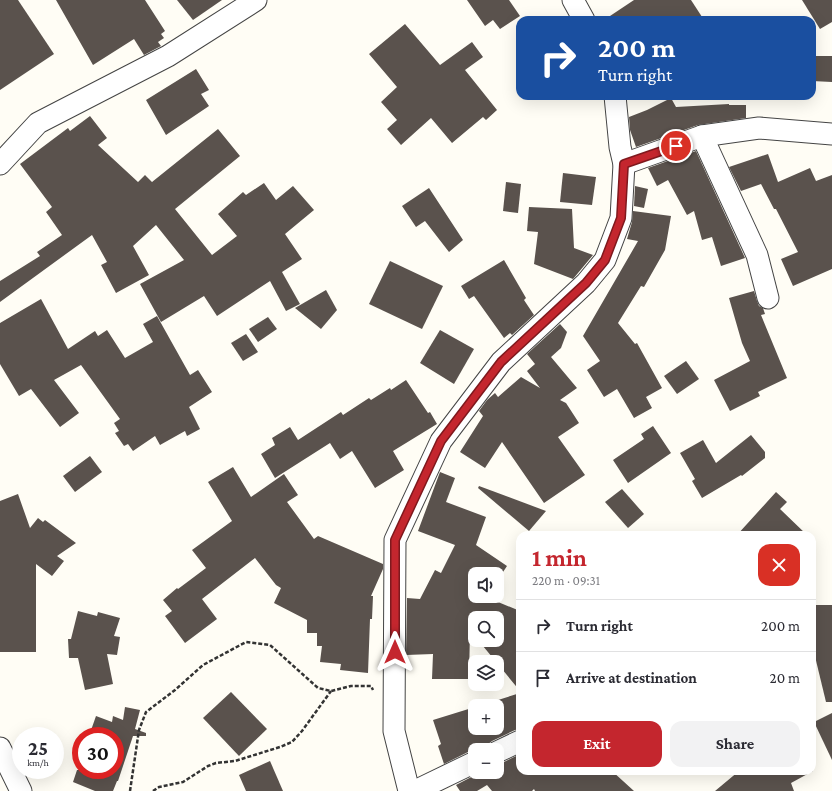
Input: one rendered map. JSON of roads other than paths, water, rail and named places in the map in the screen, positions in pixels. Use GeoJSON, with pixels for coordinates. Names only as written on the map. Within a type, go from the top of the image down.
{"type":"FeatureCollection","features":[{"type":"Feature","properties":{"kind":"street"},"geometry":{"type":"LineString","coordinates":[[0,164],[38,123],[168,56],[256,0]]}},
{"type":"Feature","properties":{"kind":"street"},"geometry":{"type":"LineString","coordinates":[[409,791],[394,732],[395,540],[441,441],[501,362],[586,283],[605,260],[621,218],[624,164],[620,147],[615,100]]}},
{"type":"Feature","properties":{"kind":"street"},"geometry":{"type":"LineString","coordinates":[[624,164],[702,136],[759,128],[832,134]]}},
{"type":"Feature","properties":{"kind":"street"},"geometry":{"type":"LineString","coordinates":[[702,136],[757,256],[768,298]]}},
{"type":"Feature","properties":{"kind":"street"},"geometry":{"type":"LineString","coordinates":[[504,749],[516,743]]}},
{"type":"Feature","properties":{"kind":"street"},"geometry":{"type":"LineString","coordinates":[[0,748],[21,791]]}},
{"type":"Feature","properties":{"kind":"street"},"geometry":{"type":"LineString","coordinates":[[415,791],[468,765]]}}]}
